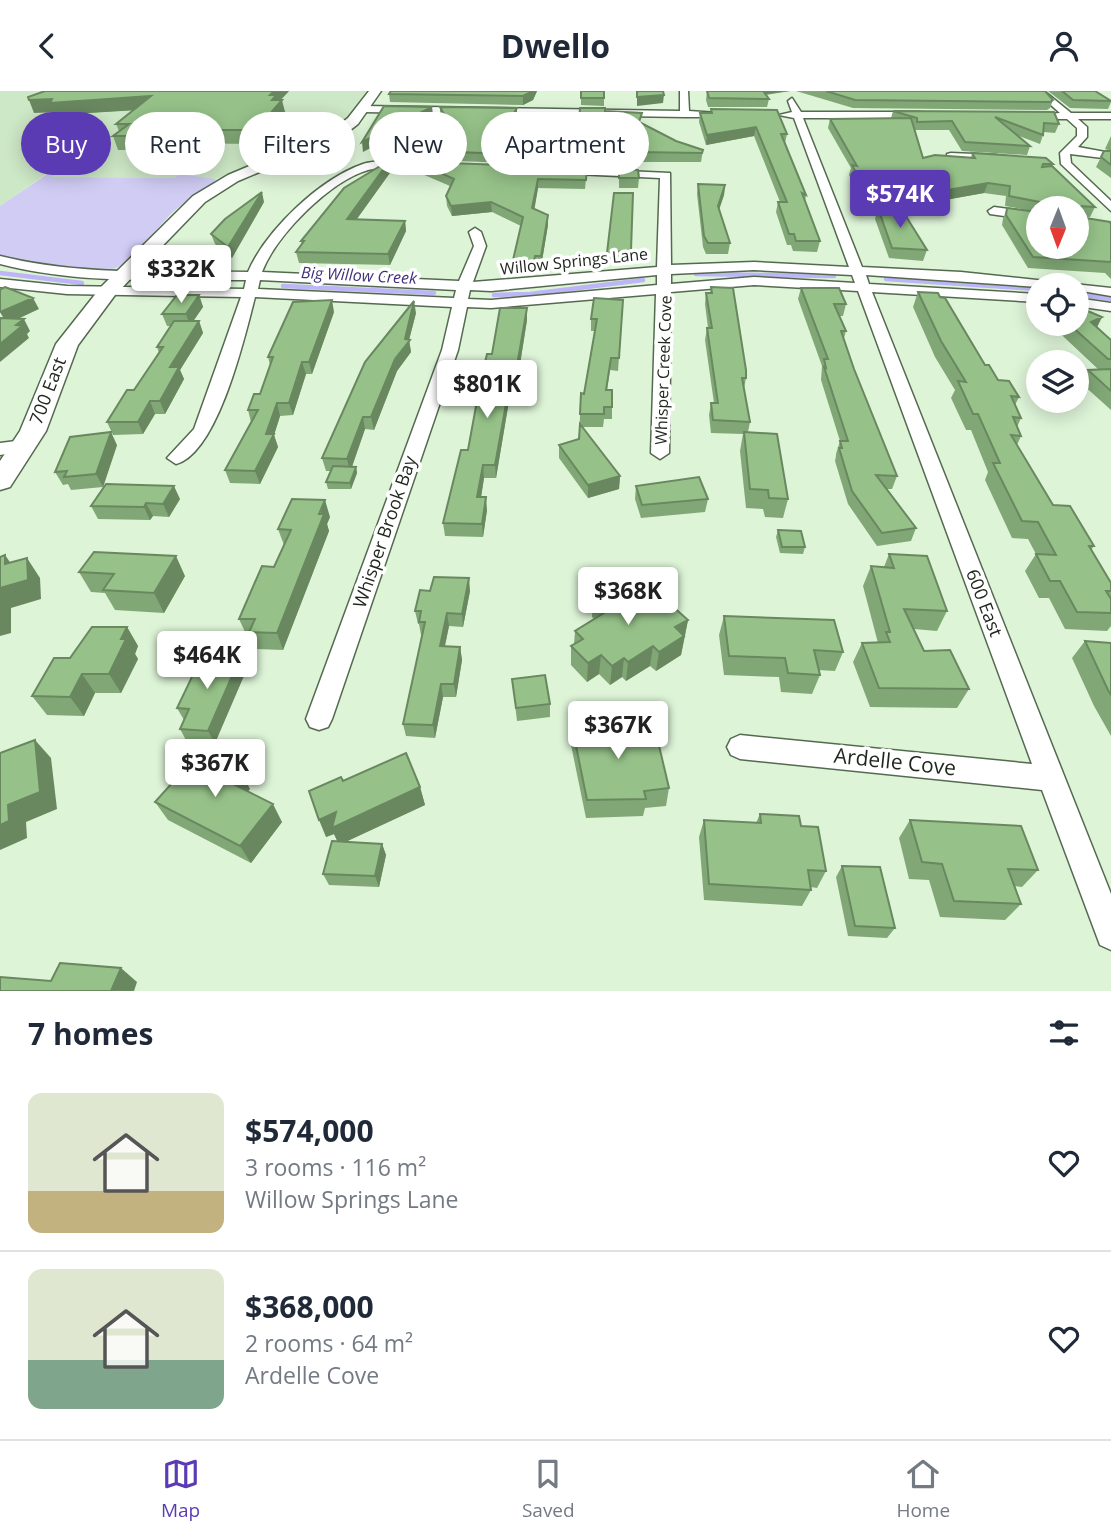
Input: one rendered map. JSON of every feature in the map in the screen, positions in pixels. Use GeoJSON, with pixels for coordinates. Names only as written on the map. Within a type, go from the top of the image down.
{"type":"FeatureCollection","features":[{"type":"Feature","properties":{"kind":"street","name":"700 East"},"geometry":{"type":"LineString","coordinates":[[0,481],[12,447],[41,413],[67,344],[124,274],[199,199],[233,178],[328,139],[348,126],[375,91]]}},
{"type":"Feature","properties":{"kind":"street"},"geometry":{"type":"LineString","coordinates":[[684,91],[685,114]]}},
{"type":"Feature","properties":{"kind":"street"},"geometry":{"type":"LineString","coordinates":[[1039,91],[1082,127],[1083,133],[1069,148],[1061,163],[1111,207]]}},
{"type":"Feature","properties":{"kind":"street"},"geometry":{"type":"LineString","coordinates":[[551,110],[555,99]]}},
{"type":"Feature","properties":{"kind":"street","name":"600 East"},"geometry":{"type":"LineString","coordinates":[[792,101],[1111,934]]}},
{"type":"Feature","properties":{"kind":"street"},"geometry":{"type":"LineString","coordinates":[[363,109],[736,114]]}},
{"type":"Feature","properties":{"kind":"street"},"geometry":{"type":"LineString","coordinates":[[672,114],[673,129]]}},
{"type":"Feature","properties":{"kind":"street"},"geometry":{"type":"LineString","coordinates":[[774,114],[932,115]]}},
{"type":"Feature","properties":{"kind":"street"},"geometry":{"type":"LineString","coordinates":[[1016,116],[1111,116]]}},
{"type":"Feature","properties":{"kind":"street"},"geometry":{"type":"LineString","coordinates":[[1069,148],[1111,156]]}},
{"type":"Feature","properties":{"kind":"street"},"geometry":{"type":"LineString","coordinates":[[951,156],[1011,159]]}},
{"type":"Feature","properties":{"kind":"street"},"geometry":{"type":"LineString","coordinates":[[176,458],[188,449],[203,430],[240,328],[253,276],[268,249],[312,199],[362,169],[369,168]]}},
{"type":"Feature","properties":{"kind":"street","name":"Whisper Creek Cove"},"geometry":{"type":"LineString","coordinates":[[649,174],[666,175],[660,453]]}},
{"type":"Feature","properties":{"kind":"street"},"geometry":{"type":"LineString","coordinates":[[994,211],[1026,215]]}},
{"type":"Feature","properties":{"kind":"street","name":"Whisper Brook Bay"},"geometry":{"type":"LineString","coordinates":[[319,719],[450,350],[462,294],[480,246],[475,232]]}},
{"type":"Feature","properties":{"kind":"street","name":"Willow Springs Lane"},"geometry":{"type":"LineString","coordinates":[[0,260],[54,272],[253,276],[535,302],[665,278],[754,281],[862,279],[1026,284]]}},
{"type":"Feature","properties":{"kind":"street","name":"Willow Springs Lane"},"geometry":{"type":"LineString","coordinates":[[862,279],[1026,297]]}},
{"type":"Feature","properties":{"kind":"street","name":"Willow Springs Lane"},"geometry":{"type":"LineString","coordinates":[[0,283],[103,297],[248,293],[462,294]]}},
{"type":"Feature","properties":{"kind":"street"},"geometry":{"type":"LineString","coordinates":[[1089,288],[1111,292]]}},
{"type":"Feature","properties":{"kind":"street"},"geometry":{"type":"LineString","coordinates":[[1089,304],[1111,307]]}},
{"type":"Feature","properties":{"kind":"street","name":"Ardelle Cove"},"geometry":{"type":"LineString","coordinates":[[740,747],[1050,778]]}},
{"type":"Feature","properties":{"kind":"shaded area"},"geometry":{"type":"Polygon","coordinates":[[[0,91],[366,91],[351,112],[239,112],[239,170],[216,179],[187,175],[225,175],[225,112],[125,112],[125,175],[178,175],[174,178],[50,177],[47,175],[111,175],[111,112],[21,112],[21,175],[45,175],[0,206],[0,91]]]}},
{"type":"Feature","properties":{"kind":"shaded area"},"geometry":{"type":"Polygon","coordinates":[[[46,175],[174,178],[187,175],[216,179],[174,211],[121,265],[96,272],[43,267],[0,256],[0,206],[46,175]]]}},
{"type":"Feature","properties":{"kind":"building"},"geometry":{"type":"Polygon","coordinates":[[[45,91],[274,91],[270,95],[276,95],[272,100],[282,100],[272,112],[239,112],[239,130],[225,130],[225,112],[131,112],[151,96],[50,103],[52,99],[29,100],[28,97],[45,91]]]}},
{"type":"Feature","properties":{"kind":"building"},"geometry":{"type":"Polygon","coordinates":[[[391,91],[533,91],[523,96],[389,94],[391,91]]]}},
{"type":"Feature","properties":{"kind":"building"},"geometry":{"type":"Polygon","coordinates":[[[581,91],[604,91],[604,98],[581,98],[581,91]]]}},
{"type":"Feature","properties":{"kind":"building"},"geometry":{"type":"Polygon","coordinates":[[[637,91],[663,91],[664,95],[637,97],[637,91]]]}},
{"type":"Feature","properties":{"kind":"building"},"geometry":{"type":"Polygon","coordinates":[[[707,91],[763,91],[769,99],[709,98],[707,91]]]}},
{"type":"Feature","properties":{"kind":"building"},"geometry":{"type":"Polygon","coordinates":[[[826,91],[1045,91],[1053,100],[855,100],[826,91]]]}},
{"type":"Feature","properties":{"kind":"building"},"geometry":{"type":"Polygon","coordinates":[[[1062,91],[1095,91],[1111,101],[1073,100],[1062,91]]]}},
{"type":"Feature","properties":{"kind":"building"},"geometry":{"type":"Polygon","coordinates":[[[384,106],[432,107],[422,112],[380,112],[384,106]]]}},
{"type":"Feature","properties":{"kind":"building"},"geometry":{"type":"Polygon","coordinates":[[[440,107],[517,108],[515,112],[481,112],[481,153],[467,152],[467,112],[443,112],[440,107]]]}},
{"type":"Feature","properties":{"kind":"building"},"geometry":{"type":"Polygon","coordinates":[[[580,108],[605,108],[605,111],[624,112],[580,112],[580,108]]]}},
{"type":"Feature","properties":{"kind":"building"},"geometry":{"type":"Polygon","coordinates":[[[711,109],[777,110],[787,134],[781,134],[806,195],[802,193],[820,241],[796,241],[794,234],[789,234],[778,202],[787,202],[756,127],[707,135],[700,113],[712,113],[711,109]]]}},
{"type":"Feature","properties":{"kind":"building"},"geometry":{"type":"Polygon","coordinates":[[[893,111],[1054,112],[1059,124],[1044,123],[1043,135],[995,117],[1030,146],[965,142],[952,121],[917,122],[917,118],[893,111]]]}},
{"type":"Feature","properties":{"kind":"building"},"geometry":{"type":"Polygon","coordinates":[[[125,117],[125,124],[116,124],[125,117]]]}},
{"type":"Feature","properties":{"kind":"building"},"geometry":{"type":"Polygon","coordinates":[[[911,118],[923,158],[935,155],[975,158],[972,153],[1046,158],[1053,164],[1043,164],[1042,167],[1052,166],[1083,196],[1026,196],[1026,199],[1009,196],[1010,186],[988,183],[872,203],[852,165],[857,166],[830,119],[911,118]]]}},
{"type":"Feature","properties":{"kind":"building"},"geometry":{"type":"Polygon","coordinates":[[[125,127],[125,136],[113,136],[125,127]]]}},
{"type":"Feature","properties":{"kind":"building"},"geometry":{"type":"Polygon","coordinates":[[[649,127],[676,141],[703,150],[702,153],[649,152],[649,127]]]}},
{"type":"Feature","properties":{"kind":"building"},"geometry":{"type":"Polygon","coordinates":[[[1104,151],[1111,151],[1111,165],[1101,157],[1104,151]]]}},
{"type":"Feature","properties":{"kind":"building"},"geometry":{"type":"Polygon","coordinates":[[[467,164],[481,164],[481,175],[586,175],[586,180],[538,179],[532,208],[548,215],[541,256],[535,256],[534,261],[513,260],[523,217],[491,202],[451,206],[446,196],[454,179],[445,175],[467,175],[467,164]]]}},
{"type":"Feature","properties":{"kind":"building"},"geometry":{"type":"Polygon","coordinates":[[[369,173],[369,175],[379,175],[347,219],[405,221],[388,254],[296,252],[304,241],[301,241],[344,188],[369,173]]]}},
{"type":"Feature","properties":{"kind":"building"},"geometry":{"type":"Polygon","coordinates":[[[619,175],[639,175],[639,178],[619,178],[619,175]]]}},
{"type":"Feature","properties":{"kind":"building"},"geometry":{"type":"Polygon","coordinates":[[[698,184],[725,185],[718,206],[730,243],[708,243],[704,236],[698,184]]]}},
{"type":"Feature","properties":{"kind":"building"},"geometry":{"type":"Polygon","coordinates":[[[262,192],[228,247],[211,234],[225,219],[262,192]]]}},
{"type":"Feature","properties":{"kind":"building"},"geometry":{"type":"Polygon","coordinates":[[[614,193],[633,193],[631,250],[607,253],[614,193]]]}},
{"type":"Feature","properties":{"kind":"building"},"geometry":{"type":"Polygon","coordinates":[[[878,208],[902,210],[927,250],[892,248],[878,208]]]}},
{"type":"Feature","properties":{"kind":"building"},"geometry":{"type":"Polygon","coordinates":[[[1007,208],[1026,210],[1026,246],[1006,215],[1007,208]]]}},
{"type":"Feature","properties":{"kind":"building"},"geometry":{"type":"Polygon","coordinates":[[[1089,219],[1110,222],[1111,262],[1064,259],[1089,259],[1089,219]]]}},
{"type":"Feature","properties":{"kind":"building"},"geometry":{"type":"Polygon","coordinates":[[[5,287],[33,298],[0,312],[0,290],[5,287]]]}},
{"type":"Feature","properties":{"kind":"building"},"geometry":{"type":"Polygon","coordinates":[[[711,287],[733,288],[746,370],[746,378],[742,378],[750,422],[713,420],[711,403],[718,403],[707,328],[712,328],[706,293],[712,293],[711,287]]]}},
{"type":"Feature","properties":{"kind":"building"},"geometry":{"type":"Polygon","coordinates":[[[801,288],[839,288],[846,304],[834,304],[846,331],[841,331],[897,476],[876,475],[916,528],[882,533],[852,491],[839,448],[842,448],[840,441],[848,441],[824,367],[826,368],[824,359],[828,359],[801,288]]]}},
{"type":"Feature","properties":{"kind":"building"},"geometry":{"type":"Polygon","coordinates":[[[918,292],[938,293],[945,298],[985,365],[989,365],[998,380],[1009,381],[1019,397],[1011,396],[1021,418],[1013,417],[1021,436],[1011,435],[1053,505],[1070,506],[1094,546],[1089,546],[1111,583],[1111,591],[1106,591],[1111,599],[1111,613],[1077,612],[1060,581],[1050,581],[1036,554],[1056,555],[1038,522],[1022,521],[993,463],[1000,463],[978,414],[973,414],[958,381],[966,382],[941,341],[918,292]]]}},
{"type":"Feature","properties":{"kind":"building"},"geometry":{"type":"Polygon","coordinates":[[[177,295],[199,295],[186,314],[162,314],[177,295]]]}},
{"type":"Feature","properties":{"kind":"building"},"geometry":{"type":"Polygon","coordinates":[[[594,298],[623,300],[619,358],[611,358],[606,390],[612,390],[612,407],[604,407],[604,414],[580,414],[581,393],[584,394],[597,319],[591,319],[594,298]]]}},
{"type":"Feature","properties":{"kind":"building"},"geometry":{"type":"Polygon","coordinates":[[[332,300],[309,362],[302,362],[289,403],[277,403],[266,434],[274,434],[255,471],[225,470],[258,410],[248,410],[254,394],[260,394],[273,357],[268,357],[293,302],[332,300]]]}},
{"type":"Feature","properties":{"kind":"building"},"geometry":{"type":"Polygon","coordinates":[[[414,301],[405,339],[410,340],[395,359],[371,417],[363,417],[347,459],[322,458],[365,362],[414,301]]]}},
{"type":"Feature","properties":{"kind":"building"},"geometry":{"type":"Polygon","coordinates":[[[500,308],[527,308],[516,371],[512,371],[495,465],[483,465],[477,497],[486,497],[482,524],[443,523],[461,450],[468,450],[481,379],[487,354],[492,354],[500,308]]]}},
{"type":"Feature","properties":{"kind":"building"},"geometry":{"type":"Polygon","coordinates":[[[1089,312],[1102,317],[1091,322],[1111,340],[1111,359],[1082,336],[1089,336],[1089,312]]]}},
{"type":"Feature","properties":{"kind":"building"},"geometry":{"type":"Polygon","coordinates":[[[0,318],[24,319],[16,325],[22,326],[0,344],[0,318]]]}},
{"type":"Feature","properties":{"kind":"building"},"geometry":{"type":"Polygon","coordinates":[[[174,321],[199,321],[170,367],[179,367],[160,401],[150,401],[138,422],[107,422],[127,390],[134,390],[163,347],[157,347],[174,321]]]}},
{"type":"Feature","properties":{"kind":"building"},"geometry":{"type":"Polygon","coordinates":[[[1111,369],[1111,391],[1089,371],[1111,369]]]}},
{"type":"Feature","properties":{"kind":"building"},"geometry":{"type":"Polygon","coordinates":[[[580,424],[620,476],[588,485],[559,445],[579,439],[580,424]]]}},
{"type":"Feature","properties":{"kind":"building"},"geometry":{"type":"Polygon","coordinates":[[[111,432],[96,474],[64,477],[67,471],[55,472],[70,437],[111,432]]]}},
{"type":"Feature","properties":{"kind":"building"},"geometry":{"type":"Polygon","coordinates":[[[744,432],[777,434],[788,499],[769,498],[768,490],[750,489],[744,432]]]}},
{"type":"Feature","properties":{"kind":"building"},"geometry":{"type":"Polygon","coordinates":[[[333,466],[356,467],[350,483],[326,482],[333,466]]]}},
{"type":"Feature","properties":{"kind":"building"},"geometry":{"type":"Polygon","coordinates":[[[699,477],[708,499],[642,505],[636,486],[699,477]]]}},
{"type":"Feature","properties":{"kind":"building"},"geometry":{"type":"Polygon","coordinates":[[[106,484],[174,486],[163,504],[146,503],[144,507],[91,506],[106,484]]]}},
{"type":"Feature","properties":{"kind":"building"},"geometry":{"type":"Polygon","coordinates":[[[292,499],[325,500],[319,514],[324,514],[277,633],[249,632],[255,619],[239,619],[262,566],[274,567],[291,530],[278,529],[292,499]]]}},
{"type":"Feature","properties":{"kind":"building"},"geometry":{"type":"Polygon","coordinates":[[[778,530],[801,531],[805,547],[782,547],[778,530]]]}},
{"type":"Feature","properties":{"kind":"building"},"geometry":{"type":"Polygon","coordinates":[[[94,552],[176,556],[154,593],[103,590],[114,574],[79,572],[94,552]]]}},
{"type":"Feature","properties":{"kind":"building"},"geometry":{"type":"Polygon","coordinates":[[[889,554],[927,556],[947,611],[904,609],[924,651],[950,650],[969,689],[879,688],[862,643],[890,642],[886,632],[890,632],[871,566],[894,568],[889,554]]]}},
{"type":"Feature","properties":{"kind":"building"},"geometry":{"type":"Polygon","coordinates":[[[5,555],[5,564],[27,558],[28,580],[0,588],[0,557],[5,555]]]}},
{"type":"Feature","properties":{"kind":"building"},"geometry":{"type":"Polygon","coordinates":[[[434,577],[469,578],[462,614],[447,613],[440,646],[460,647],[454,684],[441,684],[433,725],[403,724],[425,622],[419,622],[421,611],[415,611],[420,590],[430,591],[434,577]]]}},
{"type":"Feature","properties":{"kind":"building"},"geometry":{"type":"Polygon","coordinates":[[[621,582],[647,605],[661,596],[688,620],[675,627],[684,636],[659,652],[653,646],[628,662],[624,658],[612,666],[601,655],[588,663],[571,646],[583,639],[575,631],[607,611],[593,598],[621,582]]]}},
{"type":"Feature","properties":{"kind":"building"},"geometry":{"type":"Polygon","coordinates":[[[724,616],[834,620],[843,652],[814,650],[820,675],[788,673],[785,658],[729,656],[724,616]]]}},
{"type":"Feature","properties":{"kind":"building"},"geometry":{"type":"Polygon","coordinates":[[[92,627],[127,627],[121,639],[126,639],[109,674],[82,674],[70,697],[32,696],[54,658],[70,658],[92,627]]]}},
{"type":"Feature","properties":{"kind":"building"},"geometry":{"type":"Polygon","coordinates":[[[1085,641],[1111,643],[1111,695],[1108,690],[1085,641]]]}},
{"type":"Feature","properties":{"kind":"building"},"geometry":{"type":"Polygon","coordinates":[[[202,656],[240,658],[208,731],[180,729],[189,709],[177,708],[202,656]]]}},
{"type":"Feature","properties":{"kind":"building"},"geometry":{"type":"Polygon","coordinates":[[[545,675],[550,704],[516,708],[512,679],[545,675]]]}},
{"type":"Feature","properties":{"kind":"building"},"geometry":{"type":"Polygon","coordinates":[[[619,717],[623,736],[656,733],[669,788],[644,791],[646,799],[587,800],[571,721],[619,717]]]}},
{"type":"Feature","properties":{"kind":"building"},"geometry":{"type":"Polygon","coordinates":[[[35,740],[40,792],[8,805],[9,821],[0,825],[0,753],[35,740]]]}},
{"type":"Feature","properties":{"kind":"building"},"geometry":{"type":"Polygon","coordinates":[[[201,751],[241,771],[231,783],[273,804],[240,846],[155,802],[201,751]]]}},
{"type":"Feature","properties":{"kind":"building"},"geometry":{"type":"Polygon","coordinates":[[[406,753],[420,787],[332,828],[336,812],[319,820],[309,791],[341,777],[343,781],[406,753]]]}},
{"type":"Feature","properties":{"kind":"building"},"geometry":{"type":"Polygon","coordinates":[[[760,814],[799,816],[801,826],[818,827],[826,871],[808,870],[811,890],[709,884],[704,820],[761,823],[760,814]]]}},
{"type":"Feature","properties":{"kind":"building"},"geometry":{"type":"Polygon","coordinates":[[[910,820],[1021,826],[1038,870],[1008,869],[1021,904],[954,901],[942,864],[922,862],[910,820]]]}},
{"type":"Feature","properties":{"kind":"building"},"geometry":{"type":"Polygon","coordinates":[[[332,841],[382,844],[375,876],[323,874],[332,841]]]}},
{"type":"Feature","properties":{"kind":"building"},"geometry":{"type":"Polygon","coordinates":[[[842,866],[880,867],[895,928],[855,926],[842,866]]]}},
{"type":"Feature","properties":{"kind":"building"},"geometry":{"type":"Polygon","coordinates":[[[60,963],[121,968],[111,991],[0,991],[0,977],[51,981],[60,963]]]}},
{"type":"Feature","properties":{"kind":"waterway","name":"Big Willow Creek"},"geometry":{"type":"LineString","coordinates":[[0,273],[82,283]]}},
{"type":"Feature","properties":{"kind":"waterway","name":"Big Willow Creek"},"geometry":{"type":"LineString","coordinates":[[696,274],[834,276]]}},
{"type":"Feature","properties":{"kind":"waterway","name":"Big Willow Creek"},"geometry":{"type":"LineString","coordinates":[[886,279],[1026,288]]}},
{"type":"Feature","properties":{"kind":"waterway","name":"Big Willow Creek"},"geometry":{"type":"LineString","coordinates":[[494,295],[530,294],[643,280]]}},
{"type":"Feature","properties":{"kind":"waterway","name":"Big Willow Creek"},"geometry":{"type":"LineString","coordinates":[[149,283],[222,284]]}},
{"type":"Feature","properties":{"kind":"waterway","name":"Big Willow Creek"},"geometry":{"type":"LineString","coordinates":[[283,286],[434,293]]}},
{"type":"Feature","properties":{"kind":"waterway","name":"Big Willow Creek"},"geometry":{"type":"LineString","coordinates":[[1089,296],[1111,299]]}}]}
